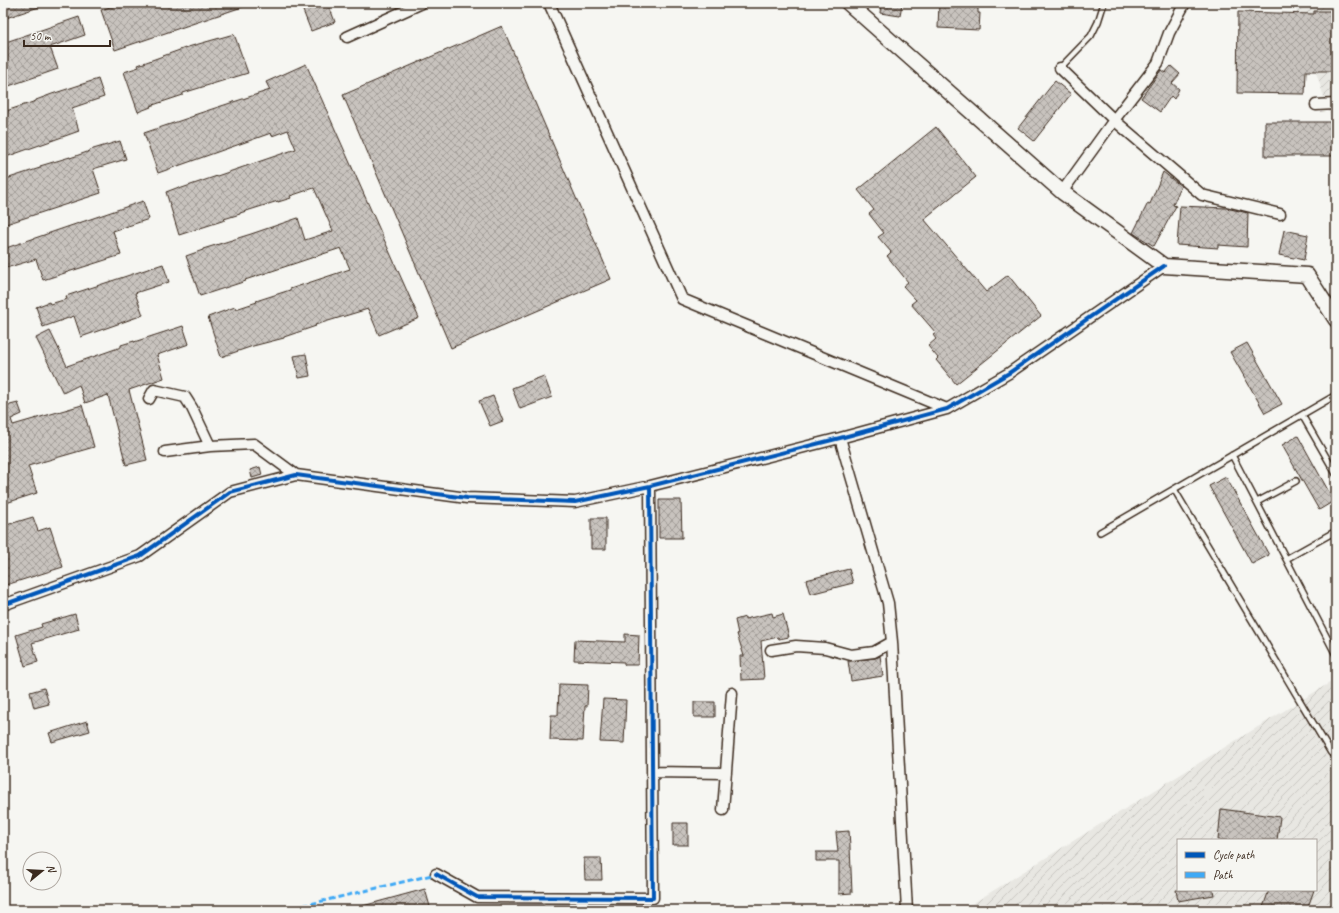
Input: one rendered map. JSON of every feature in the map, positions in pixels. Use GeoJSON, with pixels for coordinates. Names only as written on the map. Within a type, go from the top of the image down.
{"type":"FeatureCollection","features":[{"type":"Feature","properties":{"kind":"main road"},"geometry":{"type":"LineString","coordinates":[[848,3],[1062,192],[1164,266],[1307,275],[1336,320]]}},
{"type":"Feature","properties":{"kind":"street"},"geometry":{"type":"LineString","coordinates":[[347,37],[422,3]]}},
{"type":"Feature","properties":{"kind":"street"},"geometry":{"type":"LineString","coordinates":[[549,3],[682,298],[947,409]]}},
{"type":"Feature","properties":{"kind":"street"},"geometry":{"type":"LineString","coordinates":[[1062,192],[1114,120],[1158,63],[1169,33],[1185,3]]}},
{"type":"Feature","properties":{"kind":"street"},"geometry":{"type":"LineString","coordinates":[[1060,68],[1114,120],[1202,195],[1280,214]]}},
{"type":"Feature","properties":{"kind":"street"},"geometry":{"type":"LineString","coordinates":[[1316,105],[1336,104]]}},
{"type":"Feature","properties":{"kind":"street"},"geometry":{"type":"LineString","coordinates":[[3,604],[140,556],[230,492],[296,475],[467,498],[575,502],[650,486],[840,438],[947,409],[1009,374],[1164,266]]}},
{"type":"Feature","properties":{"kind":"street"},"geometry":{"type":"LineString","coordinates":[[149,398],[154,390],[185,397],[192,408],[210,446]]}},
{"type":"Feature","properties":{"kind":"street"},"geometry":{"type":"LineString","coordinates":[[840,438],[888,603],[892,642],[907,910]]}},
{"type":"Feature","properties":{"kind":"street"},"geometry":{"type":"LineString","coordinates":[[165,452],[210,446],[254,444],[296,475]]}},
{"type":"Feature","properties":{"kind":"street"},"geometry":{"type":"LineString","coordinates":[[436,874],[477,897],[653,898],[650,486]]}},
{"type":"Feature","properties":{"kind":"street"},"geometry":{"type":"LineString","coordinates":[[771,650],[796,646],[825,648],[851,655],[874,652],[892,642]]}},
{"type":"Feature","properties":{"kind":"street"},"geometry":{"type":"LineString","coordinates":[[723,810],[732,693]]}},
{"type":"Feature","properties":{"kind":"street"},"geometry":{"type":"LineString","coordinates":[[652,772],[726,773]]}},
{"type":"Feature","properties":{"kind":"lane"},"geometry":{"type":"LineString","coordinates":[[1060,68],[1091,36],[1098,22],[1104,3]]}},
{"type":"Feature","properties":{"kind":"lane"},"geometry":{"type":"LineString","coordinates":[[1100,532],[1336,395]]}},
{"type":"Feature","properties":{"kind":"lane"},"geometry":{"type":"LineString","coordinates":[[1302,415],[1336,474]]}},
{"type":"Feature","properties":{"kind":"lane"},"geometry":{"type":"LineString","coordinates":[[1232,455],[1336,656]]}},
{"type":"Feature","properties":{"kind":"lane"},"geometry":{"type":"LineString","coordinates":[[1257,502],[1296,481]]}},
{"type":"Feature","properties":{"kind":"lane"},"geometry":{"type":"LineString","coordinates":[[1174,489],[1331,753],[1336,751]]}},
{"type":"Feature","properties":{"kind":"lane"},"geometry":{"type":"LineString","coordinates":[[1286,558],[1336,531]]}},
{"type":"Feature","properties":{"kind":"shaded area"},"geometry":{"type":"Polygon","coordinates":[[[1294,3],[1336,3],[1336,135],[1294,3]]]}},
{"type":"Feature","properties":{"kind":"shaded area"},"geometry":{"type":"Polygon","coordinates":[[[1336,679],[1336,910],[962,910],[1199,763],[1336,679]]]}},
{"type":"Feature","properties":{"kind":"building"},"geometry":{"type":"Polygon","coordinates":[[[3,3],[44,3],[45,5],[3,19],[3,3]]]}},
{"type":"Feature","properties":{"kind":"building"},"geometry":{"type":"Polygon","coordinates":[[[122,3],[248,3],[248,5],[115,50],[101,10],[122,3]]]}},
{"type":"Feature","properties":{"kind":"building"},"geometry":{"type":"Polygon","coordinates":[[[300,3],[328,3],[335,22],[311,31],[300,3]]]}},
{"type":"Feature","properties":{"kind":"building"},"geometry":{"type":"Polygon","coordinates":[[[881,3],[902,3],[900,16],[880,13],[881,3]]]}},
{"type":"Feature","properties":{"kind":"building"},"geometry":{"type":"Polygon","coordinates":[[[939,3],[978,3],[978,13],[980,13],[979,30],[938,28],[939,3]]]}},
{"type":"Feature","properties":{"kind":"building"},"geometry":{"type":"Polygon","coordinates":[[[1314,11],[1336,11],[1336,71],[1306,71],[1305,94],[1237,93],[1238,12],[1314,14],[1314,11]]]}},
{"type":"Feature","properties":{"kind":"building"},"geometry":{"type":"Polygon","coordinates":[[[79,17],[85,35],[50,47],[58,69],[3,88],[3,69],[6,68],[3,58],[3,43],[79,17]]]}},
{"type":"Feature","properties":{"kind":"building"},"geometry":{"type":"Polygon","coordinates":[[[502,26],[611,279],[451,348],[343,95],[502,26]]]}},
{"type":"Feature","properties":{"kind":"building"},"geometry":{"type":"Polygon","coordinates":[[[234,34],[248,73],[183,93],[183,95],[150,106],[151,107],[138,112],[124,72],[139,67],[138,65],[188,47],[234,34]]]}},
{"type":"Feature","properties":{"kind":"building"},"geometry":{"type":"Polygon","coordinates":[[[306,64],[419,318],[379,335],[368,309],[315,325],[316,326],[284,338],[253,346],[221,357],[208,317],[235,307],[236,309],[257,302],[256,301],[350,269],[341,248],[200,296],[186,256],[298,218],[305,240],[333,231],[314,188],[290,196],[291,198],[240,213],[224,219],[225,220],[179,235],[166,192],[179,187],[179,189],[296,149],[288,130],[272,136],[271,133],[158,173],[144,133],[270,90],[266,82],[306,64]]]}},
{"type":"Feature","properties":{"kind":"building"},"geometry":{"type":"Polygon","coordinates":[[[1171,66],[1180,74],[1172,83],[1179,89],[1174,99],[1171,96],[1160,112],[1141,98],[1161,70],[1165,73],[1171,66]]]}},
{"type":"Feature","properties":{"kind":"building"},"geometry":{"type":"Polygon","coordinates":[[[98,79],[104,97],[72,108],[79,131],[3,158],[3,112],[98,79]]]}},
{"type":"Feature","properties":{"kind":"building"},"geometry":{"type":"Polygon","coordinates":[[[1055,81],[1071,94],[1034,141],[1018,128],[1055,81]]]}},
{"type":"Feature","properties":{"kind":"building"},"geometry":{"type":"Polygon","coordinates":[[[1265,122],[1336,122],[1336,156],[1265,156],[1265,122]]]}},
{"type":"Feature","properties":{"kind":"building"},"geometry":{"type":"Polygon","coordinates":[[[936,127],[976,177],[924,219],[986,292],[1008,275],[1041,316],[956,384],[936,360],[938,358],[928,346],[936,339],[933,335],[936,333],[911,304],[916,300],[903,286],[908,282],[887,256],[891,252],[878,237],[884,233],[869,214],[874,210],[858,190],[936,127]]]}},
{"type":"Feature","properties":{"kind":"building"},"geometry":{"type":"Polygon","coordinates":[[[120,141],[126,159],[93,169],[101,193],[3,225],[3,180],[40,168],[40,166],[70,158],[120,141]]]}},
{"type":"Feature","properties":{"kind":"building"},"geometry":{"type":"Polygon","coordinates":[[[1163,172],[1181,186],[1173,205],[1176,206],[1154,246],[1133,233],[1148,203],[1150,204],[1163,172]]]}},
{"type":"Feature","properties":{"kind":"building"},"geometry":{"type":"Polygon","coordinates":[[[143,201],[149,219],[113,231],[121,255],[43,280],[36,259],[6,268],[3,258],[3,249],[143,201]]]}},
{"type":"Feature","properties":{"kind":"building"},"geometry":{"type":"Polygon","coordinates":[[[1180,206],[1226,208],[1248,213],[1247,247],[1218,245],[1218,248],[1177,245],[1180,206]]]}},
{"type":"Feature","properties":{"kind":"building"},"geometry":{"type":"Polygon","coordinates":[[[1284,230],[1308,235],[1304,260],[1279,255],[1284,230]]]}},
{"type":"Feature","properties":{"kind":"building"},"geometry":{"type":"Polygon","coordinates":[[[163,264],[169,282],[135,293],[143,315],[81,337],[74,316],[43,327],[36,307],[49,302],[50,304],[67,299],[66,296],[163,264]]]}},
{"type":"Feature","properties":{"kind":"building"},"geometry":{"type":"Polygon","coordinates":[[[183,326],[189,344],[157,355],[164,378],[129,390],[147,460],[126,465],[108,395],[85,403],[79,385],[63,393],[36,338],[50,331],[67,366],[121,347],[121,345],[183,326]]]}},
{"type":"Feature","properties":{"kind":"building"},"geometry":{"type":"Polygon","coordinates":[[[1247,343],[1282,404],[1265,413],[1230,352],[1247,343]]]}},
{"type":"Feature","properties":{"kind":"building"},"geometry":{"type":"Polygon","coordinates":[[[306,354],[310,376],[299,378],[294,356],[306,354]]]}},
{"type":"Feature","properties":{"kind":"building"},"geometry":{"type":"Polygon","coordinates":[[[544,376],[552,397],[520,409],[512,388],[544,376]]]}},
{"type":"Feature","properties":{"kind":"building"},"geometry":{"type":"Polygon","coordinates":[[[493,396],[503,421],[490,426],[479,401],[493,396]]]}},
{"type":"Feature","properties":{"kind":"building"},"geometry":{"type":"Polygon","coordinates":[[[3,401],[6,406],[18,403],[22,414],[11,419],[13,425],[82,405],[94,447],[28,466],[37,493],[3,504],[3,401]]]}},
{"type":"Feature","properties":{"kind":"building"},"geometry":{"type":"Polygon","coordinates":[[[1298,436],[1334,501],[1319,510],[1282,445],[1298,436]]]}},
{"type":"Feature","properties":{"kind":"building"},"geometry":{"type":"Polygon","coordinates":[[[260,467],[262,475],[252,478],[250,470],[260,467]]]}},
{"type":"Feature","properties":{"kind":"building"},"geometry":{"type":"Polygon","coordinates":[[[1226,477],[1269,555],[1252,564],[1209,486],[1226,477]]]}},
{"type":"Feature","properties":{"kind":"building"},"geometry":{"type":"Polygon","coordinates":[[[659,500],[681,500],[682,538],[659,538],[659,500]]]}},
{"type":"Feature","properties":{"kind":"building"},"geometry":{"type":"Polygon","coordinates":[[[33,517],[38,531],[50,527],[63,567],[3,586],[3,526],[33,517]]]}},
{"type":"Feature","properties":{"kind":"building"},"geometry":{"type":"Polygon","coordinates":[[[591,518],[606,518],[606,549],[591,549],[591,518]]]}},
{"type":"Feature","properties":{"kind":"building"},"geometry":{"type":"Polygon","coordinates":[[[849,569],[853,583],[810,594],[806,580],[849,569]]]}},
{"type":"Feature","properties":{"kind":"building"},"geometry":{"type":"Polygon","coordinates":[[[772,613],[773,617],[783,614],[789,637],[779,639],[778,637],[761,641],[764,679],[741,680],[740,656],[744,656],[737,634],[735,620],[772,613]]]}},
{"type":"Feature","properties":{"kind":"building"},"geometry":{"type":"Polygon","coordinates":[[[75,614],[79,629],[32,643],[38,662],[25,666],[16,635],[42,627],[41,624],[75,614]]]}},
{"type":"Feature","properties":{"kind":"building"},"geometry":{"type":"Polygon","coordinates":[[[625,634],[639,635],[638,665],[624,665],[624,662],[574,660],[575,640],[625,642],[625,634]]]}},
{"type":"Feature","properties":{"kind":"building"},"geometry":{"type":"Polygon","coordinates":[[[880,656],[883,676],[851,681],[848,661],[875,658],[880,656]]]}},
{"type":"Feature","properties":{"kind":"building"},"geometry":{"type":"Polygon","coordinates":[[[559,684],[588,685],[583,741],[550,740],[551,715],[558,715],[559,684]]]}},
{"type":"Feature","properties":{"kind":"building"},"geometry":{"type":"Polygon","coordinates":[[[44,688],[49,704],[34,708],[30,692],[44,688]]]}},
{"type":"Feature","properties":{"kind":"building"},"geometry":{"type":"Polygon","coordinates":[[[603,699],[626,700],[624,743],[600,742],[603,699]]]}},
{"type":"Feature","properties":{"kind":"building"},"geometry":{"type":"Polygon","coordinates":[[[694,702],[715,702],[715,717],[694,717],[694,702]]]}},
{"type":"Feature","properties":{"kind":"building"},"geometry":{"type":"Polygon","coordinates":[[[87,721],[90,731],[52,742],[49,733],[87,721]]]}},
{"type":"Feature","properties":{"kind":"building"},"geometry":{"type":"Polygon","coordinates":[[[1221,809],[1280,817],[1277,839],[1218,839],[1221,809]]]}},
{"type":"Feature","properties":{"kind":"building"},"geometry":{"type":"Polygon","coordinates":[[[673,823],[688,823],[688,845],[673,845],[673,823]]]}},
{"type":"Feature","properties":{"kind":"building"},"geometry":{"type":"Polygon","coordinates":[[[849,831],[852,893],[839,894],[839,861],[816,861],[816,852],[838,852],[836,832],[849,831]]]}},
{"type":"Feature","properties":{"kind":"building"},"geometry":{"type":"Polygon","coordinates":[[[584,858],[601,858],[602,880],[585,880],[584,858]]]}},
{"type":"Feature","properties":{"kind":"building"},"geometry":{"type":"Polygon","coordinates":[[[425,889],[431,910],[360,910],[359,907],[425,889]]]}},
{"type":"Feature","properties":{"kind":"building"},"geometry":{"type":"Polygon","coordinates":[[[1176,890],[1213,891],[1214,895],[1178,901],[1176,890]]]}},
{"type":"Feature","properties":{"kind":"building"},"geometry":{"type":"Polygon","coordinates":[[[1269,891],[1314,891],[1307,910],[1262,910],[1269,891]]]}},
{"type":"Feature","properties":{"kind":"marked path"},"geometry":{"type":"LineString","coordinates":[[285,910],[436,874]]}},
{"type":"Feature","properties":{"kind":"cycle path"},"geometry":{"type":"LineString","coordinates":[[3,605],[140,556],[230,492],[296,475],[467,498],[575,502],[650,486],[840,438],[947,409],[1009,373],[1164,266]]}},
{"type":"Feature","properties":{"kind":"cycle path"},"geometry":{"type":"LineString","coordinates":[[436,874],[477,897],[653,898],[650,486]]}}]}
